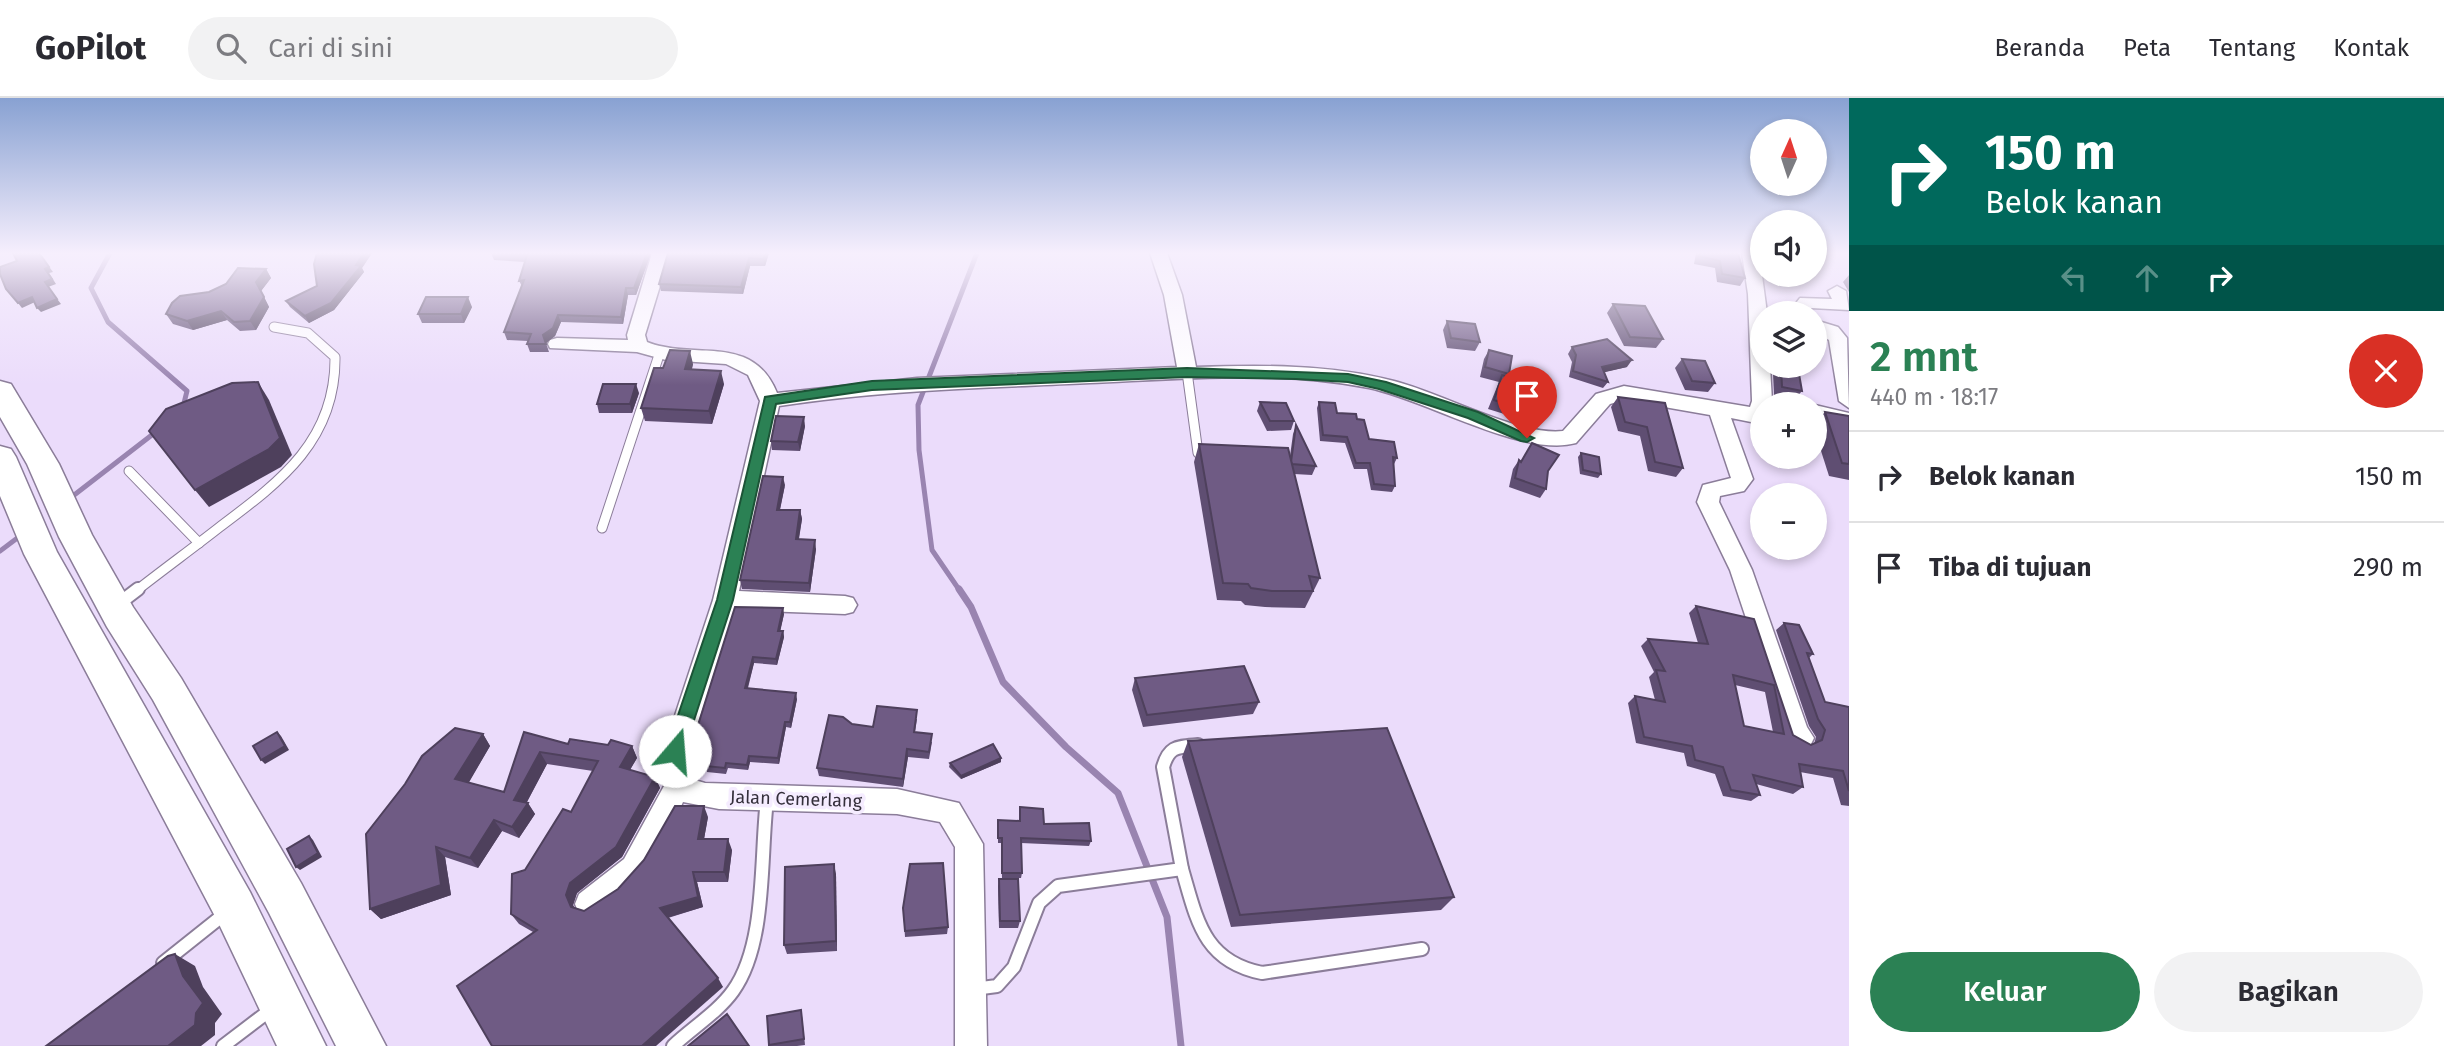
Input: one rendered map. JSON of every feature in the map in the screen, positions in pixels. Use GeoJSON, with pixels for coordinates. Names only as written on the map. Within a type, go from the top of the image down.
{"type":"FeatureCollection","features":[{"type":"Feature","properties":{"kind":"main road"},"geometry":{"type":"LineString","coordinates":[[0,391],[43,464],[59,546],[114,607],[167,689],[285,898],[362,1046]]}},
{"type":"Feature","properties":{"kind":"main road"},"geometry":{"type":"LineString","coordinates":[[4,464],[59,546],[302,1046]]}},
{"type":"Feature","properties":{"kind":"street"},"geometry":{"type":"LineString","coordinates":[[648,297],[636,335],[649,351]]}},
{"type":"Feature","properties":{"kind":"street"},"geometry":{"type":"LineString","coordinates":[[1173,297],[1187,372]]}},
{"type":"Feature","properties":{"kind":"street"},"geometry":{"type":"LineString","coordinates":[[1757,297],[1769,392]]}},
{"type":"Feature","properties":{"kind":"street"},"geometry":{"type":"LineString","coordinates":[[1827,304],[1844,306],[1840,297]]}},
{"type":"Feature","properties":{"kind":"street"},"geometry":{"type":"LineString","coordinates":[[1827,330],[1838,338],[1849,401]]}},
{"type":"Feature","properties":{"kind":"street"},"geometry":{"type":"LineString","coordinates":[[557,344],[739,362],[751,368],[763,382],[770,401],[725,600],[671,767],[677,786],[651,841],[634,868],[589,904]]}},
{"type":"Feature","properties":{"kind":"street"},"geometry":{"type":"LineString","coordinates":[[770,401],[872,386],[1187,372],[1296,375],[1364,381],[1473,415],[1527,438],[1544,440],[1569,438],[1603,399],[1615,394],[1634,394],[1719,412],[1750,415]]}},
{"type":"Feature","properties":{"kind":"street"},"geometry":{"type":"LineString","coordinates":[[1719,412],[1741,470],[1741,483],[1711,490],[1709,502],[1741,570],[1796,733],[1801,738]]}},
{"type":"Feature","properties":{"kind":"street"},"geometry":{"type":"LineString","coordinates":[[1827,415],[1849,420]]}},
{"type":"Feature","properties":{"kind":"street"},"geometry":{"type":"LineString","coordinates":[[725,600],[845,605]]}},
{"type":"Feature","properties":{"kind":"street","name":"Jalan Cemerlang"},"geometry":{"type":"LineString","coordinates":[[677,786],[699,795],[767,800],[920,802],[949,811],[969,844],[972,921],[971,1046]]}},
{"type":"Feature","properties":{"kind":"lane"},"geometry":{"type":"LineString","coordinates":[[114,607],[294,470],[330,401],[338,377],[335,357],[307,332],[274,327]]}},
{"type":"Feature","properties":{"kind":"lane"},"geometry":{"type":"LineString","coordinates":[[602,528],[649,351]]}},
{"type":"Feature","properties":{"kind":"lane"},"geometry":{"type":"LineString","coordinates":[[1187,372],[1198,453],[1209,459],[1221,459]]}},
{"type":"Feature","properties":{"kind":"lane"},"geometry":{"type":"LineString","coordinates":[[129,471],[199,543]]}},
{"type":"Feature","properties":{"kind":"lane"},"geometry":{"type":"LineString","coordinates":[[1213,744],[1173,747],[1167,752],[1163,767],[1182,869],[1201,936],[1222,958],[1243,971],[1262,973],[1422,949]]}},
{"type":"Feature","properties":{"kind":"lane"},"geometry":{"type":"LineString","coordinates":[[673,1046],[733,991],[744,971],[752,941],[767,800]]}},
{"type":"Feature","properties":{"kind":"lane"},"geometry":{"type":"LineString","coordinates":[[971,989],[997,986],[1014,967],[1039,903],[1058,886],[1182,869]]}},
{"type":"Feature","properties":{"kind":"lane"},"geometry":{"type":"LineString","coordinates":[[148,975],[234,906]]}},
{"type":"Feature","properties":{"kind":"lane"},"geometry":{"type":"LineString","coordinates":[[223,1046],[280,1003]]}},
{"type":"Feature","properties":{"kind":"building"},"geometry":{"type":"Polygon","coordinates":[[[13,297],[31,297],[18,303],[13,297]]]}},
{"type":"Feature","properties":{"kind":"building"},"geometry":{"type":"Polygon","coordinates":[[[32,297],[57,299],[37,308],[32,297]]]}},
{"type":"Feature","properties":{"kind":"building"},"geometry":{"type":"Polygon","coordinates":[[[179,297],[264,297],[250,321],[234,322],[221,311],[187,321],[166,314],[179,297]]]}},
{"type":"Feature","properties":{"kind":"building"},"geometry":{"type":"Polygon","coordinates":[[[294,297],[336,297],[331,303],[305,316],[286,301],[294,297]]]}},
{"type":"Feature","properties":{"kind":"building"},"geometry":{"type":"Polygon","coordinates":[[[426,297],[468,297],[461,314],[418,314],[426,297]]]}},
{"type":"Feature","properties":{"kind":"building"},"geometry":{"type":"Polygon","coordinates":[[[517,297],[624,297],[621,317],[558,315],[553,328],[543,335],[546,344],[527,344],[531,334],[504,332],[517,297]]]}},
{"type":"Feature","properties":{"kind":"building"},"geometry":{"type":"Polygon","coordinates":[[[1613,304],[1645,306],[1663,339],[1630,337],[1613,304]]]}},
{"type":"Feature","properties":{"kind":"building"},"geometry":{"type":"Polygon","coordinates":[[[1447,321],[1475,324],[1480,342],[1451,338],[1447,321]]]}},
{"type":"Feature","properties":{"kind":"building"},"geometry":{"type":"Polygon","coordinates":[[[1607,339],[1632,360],[1602,367],[1608,382],[1573,371],[1576,355],[1572,347],[1607,339]]]}},
{"type":"Feature","properties":{"kind":"building"},"geometry":{"type":"Polygon","coordinates":[[[670,350],[690,351],[685,369],[721,371],[709,411],[641,408],[654,368],[663,368],[670,350]]]}},
{"type":"Feature","properties":{"kind":"building"},"geometry":{"type":"Polygon","coordinates":[[[1489,350],[1512,356],[1509,374],[1485,367],[1489,350]]]}},
{"type":"Feature","properties":{"kind":"building"},"geometry":{"type":"Polygon","coordinates":[[[1682,359],[1705,361],[1715,383],[1692,381],[1682,359]]]}},
{"type":"Feature","properties":{"kind":"building"},"geometry":{"type":"Polygon","coordinates":[[[1502,375],[1528,383],[1519,408],[1494,400],[1502,375]]]}},
{"type":"Feature","properties":{"kind":"building"},"geometry":{"type":"Polygon","coordinates":[[[1782,378],[1800,378],[1802,391],[1782,387],[1782,378]]]}},
{"type":"Feature","properties":{"kind":"building"},"geometry":{"type":"Polygon","coordinates":[[[258,382],[280,438],[269,449],[195,490],[149,431],[166,409],[232,383],[258,382]]]}},
{"type":"Feature","properties":{"kind":"building"},"geometry":{"type":"Polygon","coordinates":[[[603,384],[636,384],[630,404],[597,404],[603,384]]]}},
{"type":"Feature","properties":{"kind":"building"},"geometry":{"type":"Polygon","coordinates":[[[1618,397],[1665,403],[1683,468],[1655,462],[1647,427],[1625,422],[1618,397]]]}},
{"type":"Feature","properties":{"kind":"building"},"geometry":{"type":"Polygon","coordinates":[[[1260,402],[1286,403],[1294,421],[1270,421],[1260,402]]]}},
{"type":"Feature","properties":{"kind":"building"},"geometry":{"type":"Polygon","coordinates":[[[1319,402],[1335,403],[1337,413],[1356,414],[1357,419],[1364,420],[1369,439],[1394,442],[1397,458],[1393,457],[1395,486],[1374,484],[1370,463],[1356,463],[1347,437],[1323,435],[1319,402]]]}},
{"type":"Feature","properties":{"kind":"building"},"geometry":{"type":"Polygon","coordinates":[[[1827,412],[1849,416],[1849,464],[1842,463],[1827,412]]]}},
{"type":"Feature","properties":{"kind":"building"},"geometry":{"type":"Polygon","coordinates":[[[776,416],[804,417],[798,442],[771,441],[776,416]]]}},
{"type":"Feature","properties":{"kind":"building"},"geometry":{"type":"Polygon","coordinates":[[[1296,425],[1316,466],[1291,462],[1296,425]]]}},
{"type":"Feature","properties":{"kind":"building"},"geometry":{"type":"Polygon","coordinates":[[[1532,443],[1559,455],[1548,471],[1546,489],[1515,478],[1519,460],[1521,462],[1532,443]]]}},
{"type":"Feature","properties":{"kind":"building"},"geometry":{"type":"Polygon","coordinates":[[[1199,444],[1288,448],[1320,578],[1309,576],[1313,591],[1272,591],[1251,588],[1248,584],[1223,583],[1199,444]]]}},
{"type":"Feature","properties":{"kind":"building"},"geometry":{"type":"Polygon","coordinates":[[[1581,453],[1599,457],[1601,474],[1583,470],[1581,453]]]}},
{"type":"Feature","properties":{"kind":"building"},"geometry":{"type":"Polygon","coordinates":[[[763,476],[783,477],[777,510],[800,510],[796,539],[815,540],[809,583],[740,580],[763,476]]]}},
{"type":"Feature","properties":{"kind":"building"},"geometry":{"type":"Polygon","coordinates":[[[1696,606],[1754,619],[1793,735],[1811,745],[1822,740],[1825,730],[1818,719],[1784,623],[1799,625],[1813,654],[1807,653],[1825,702],[1849,707],[1849,791],[1843,771],[1799,764],[1803,787],[1753,775],[1760,795],[1731,790],[1723,767],[1695,760],[1692,746],[1644,737],[1635,696],[1665,702],[1656,670],[1665,671],[1648,639],[1708,644],[1696,606]],[[1733,675],[1744,726],[1784,734],[1774,685],[1733,675]]]}},
{"type":"Feature","properties":{"kind":"building"},"geometry":{"type":"Polygon","coordinates":[[[735,607],[783,608],[778,631],[783,631],[776,659],[753,657],[745,688],[796,693],[790,722],[785,722],[778,758],[749,756],[747,765],[726,763],[725,768],[705,766],[708,756],[689,754],[735,607]]]}},
{"type":"Feature","properties":{"kind":"building"},"geometry":{"type":"Polygon","coordinates":[[[1244,666],[1259,702],[1147,715],[1135,678],[1244,666]]]}},
{"type":"Feature","properties":{"kind":"building"},"geometry":{"type":"Polygon","coordinates":[[[877,706],[917,710],[914,732],[932,734],[929,752],[907,749],[903,779],[817,768],[829,715],[843,717],[852,724],[873,727],[877,706]]]}},
{"type":"Feature","properties":{"kind":"building"},"geometry":{"type":"Polygon","coordinates":[[[455,728],[483,734],[455,779],[504,792],[524,732],[568,744],[570,739],[608,745],[611,740],[632,746],[620,767],[655,777],[616,847],[570,883],[566,895],[571,907],[584,911],[618,889],[644,860],[675,806],[704,806],[698,839],[728,839],[724,872],[693,872],[698,897],[660,908],[718,978],[642,1046],[492,1046],[457,986],[537,930],[511,914],[512,874],[525,870],[563,809],[571,812],[598,761],[540,752],[514,800],[528,803],[512,827],[494,820],[470,858],[436,847],[441,885],[370,909],[366,834],[405,784],[422,756],[455,728]]]}},
{"type":"Feature","properties":{"kind":"building"},"geometry":{"type":"Polygon","coordinates":[[[1387,728],[1454,897],[1240,915],[1188,741],[1387,728]]]}},
{"type":"Feature","properties":{"kind":"building"},"geometry":{"type":"Polygon","coordinates":[[[277,732],[285,746],[261,760],[253,746],[277,732]]]}},
{"type":"Feature","properties":{"kind":"building"},"geometry":{"type":"Polygon","coordinates":[[[993,744],[1001,758],[961,776],[950,763],[993,744]]]}},
{"type":"Feature","properties":{"kind":"building"},"geometry":{"type":"Polygon","coordinates":[[[1020,807],[1043,809],[1044,824],[1089,823],[1091,841],[1021,838],[1022,873],[1002,873],[1002,838],[998,838],[998,820],[1020,821],[1020,807]]]}},
{"type":"Feature","properties":{"kind":"building"},"geometry":{"type":"Polygon","coordinates":[[[309,836],[318,853],[296,867],[287,849],[309,836]]]}},
{"type":"Feature","properties":{"kind":"building"},"geometry":{"type":"Polygon","coordinates":[[[943,863],[948,927],[905,931],[903,908],[910,864],[943,863]]]}},
{"type":"Feature","properties":{"kind":"building"},"geometry":{"type":"Polygon","coordinates":[[[834,864],[836,941],[784,945],[785,867],[834,864]]]}},
{"type":"Feature","properties":{"kind":"building"},"geometry":{"type":"Polygon","coordinates":[[[999,879],[1018,879],[1020,921],[1000,921],[999,879]]]}},
{"type":"Feature","properties":{"kind":"building"},"geometry":{"type":"Polygon","coordinates":[[[175,954],[183,976],[203,1003],[196,1013],[195,1025],[168,1046],[46,1046],[168,956],[175,954]]]}},
{"type":"Feature","properties":{"kind":"building"},"geometry":{"type":"Polygon","coordinates":[[[801,1010],[804,1039],[769,1045],[767,1016],[801,1010]]]}},
{"type":"Feature","properties":{"kind":"building"},"geometry":{"type":"Polygon","coordinates":[[[727,1014],[749,1046],[688,1046],[727,1014]]]}},
{"type":"Feature","properties":{"kind":"waterway"},"geometry":{"type":"LineString","coordinates":[[96,297],[108,322],[187,391],[183,407]]}},
{"type":"Feature","properties":{"kind":"waterway"},"geometry":{"type":"LineString","coordinates":[[960,297],[918,405],[919,450],[932,550],[960,591]]}},
{"type":"Feature","properties":{"kind":"waterway"},"geometry":{"type":"LineString","coordinates":[[69,499],[157,431]]}},
{"type":"Feature","properties":{"kind":"waterway"},"geometry":{"type":"LineString","coordinates":[[0,551],[24,533]]}},
{"type":"Feature","properties":{"kind":"waterway"},"geometry":{"type":"LineString","coordinates":[[959,589],[971,607],[1003,682],[1066,747],[1118,793],[1167,917],[1181,1046]]}},
{"type":"Feature","properties":{"kind":"route"},"geometry":{"type":"LineString","coordinates":[[675,751],[725,600],[770,401],[872,386],[1187,372],[1296,375],[1348,378],[1381,385],[1473,415],[1527,438]]}}]}
